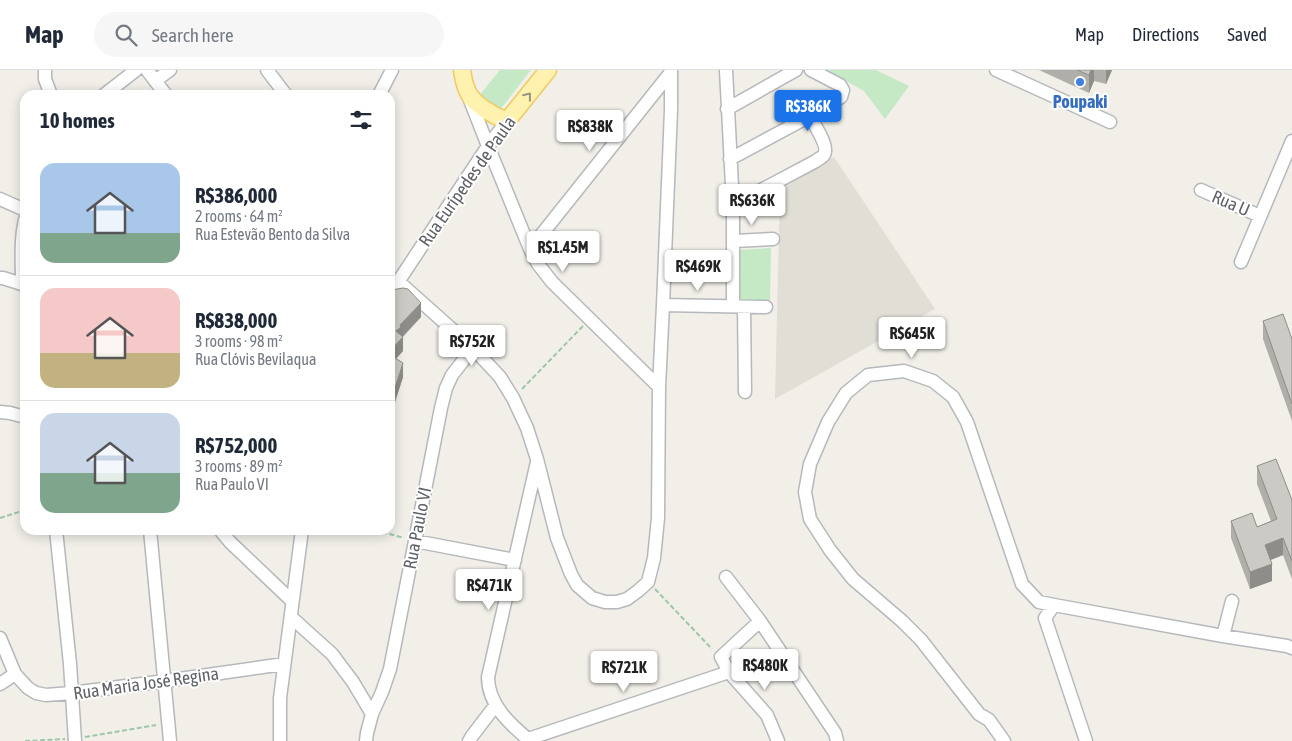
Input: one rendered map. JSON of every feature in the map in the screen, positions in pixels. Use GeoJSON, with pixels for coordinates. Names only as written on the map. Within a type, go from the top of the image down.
{"type":"FeatureCollection","features":[{"type":"Feature","properties":{"kind":"main road"},"geometry":{"type":"LineString","coordinates":[[462,70],[467,91],[472,98],[486,110],[507,121]]}},
{"type":"Feature","properties":{"kind":"main road","name":"Rua Eurípedes de Paula"},"geometry":{"type":"LineString","coordinates":[[507,121],[548,70]]}},
{"type":"Feature","properties":{"kind":"street"},"geometry":{"type":"LineString","coordinates":[[44,70],[49,90]]}},
{"type":"Feature","properties":{"kind":"street"},"geometry":{"type":"LineString","coordinates":[[110,90],[136,70]]}},
{"type":"Feature","properties":{"kind":"street"},"geometry":{"type":"LineString","coordinates":[[147,70],[162,90]]}},
{"type":"Feature","properties":{"kind":"street"},"geometry":{"type":"LineString","coordinates":[[155,81],[170,70]]}},
{"type":"Feature","properties":{"kind":"street"},"geometry":{"type":"LineString","coordinates":[[267,70],[282,90]]}},
{"type":"Feature","properties":{"kind":"street"},"geometry":{"type":"LineString","coordinates":[[382,90],[392,70]]}},
{"type":"Feature","properties":{"kind":"street"},"geometry":{"type":"LineString","coordinates":[[726,70],[734,241],[744,392]]}},
{"type":"Feature","properties":{"kind":"street"},"geometry":{"type":"LineString","coordinates":[[727,109],[796,70]]}},
{"type":"Feature","properties":{"kind":"street"},"geometry":{"type":"LineString","coordinates":[[730,159],[841,97],[843,90],[840,85],[811,70]]}},
{"type":"Feature","properties":{"kind":"street"},"geometry":{"type":"LineString","coordinates":[[996,70],[1110,122]]}},
{"type":"Feature","properties":{"kind":"street"},"geometry":{"type":"LineString","coordinates":[[530,248],[671,71]]}},
{"type":"Feature","properties":{"kind":"street"},"geometry":{"type":"LineString","coordinates":[[399,282],[500,376],[513,398],[527,428],[537,459],[557,538],[570,574],[577,585],[592,598],[605,602],[617,602],[627,599],[638,591],[648,582],[654,558],[658,518],[658,387],[663,305],[671,71]]}},
{"type":"Feature","properties":{"kind":"street"},"geometry":{"type":"LineString","coordinates":[[467,91],[538,264],[552,282],[658,387]]}},
{"type":"Feature","properties":{"kind":"street"},"geometry":{"type":"LineString","coordinates":[[733,205],[824,156],[826,150],[823,141],[810,116]]}},
{"type":"Feature","properties":{"kind":"street","name":"Rua Eurípedes de Paula"},"geometry":{"type":"LineString","coordinates":[[395,287],[488,146],[507,121]]}},
{"type":"Feature","properties":{"kind":"street"},"geometry":{"type":"LineString","coordinates":[[1241,262],[1292,141]]}},
{"type":"Feature","properties":{"kind":"street","name":"Rua U"},"geometry":{"type":"LineString","coordinates":[[1201,190],[1260,216]]}},
{"type":"Feature","properties":{"kind":"street"},"geometry":{"type":"LineString","coordinates":[[0,199],[20,208]]}},
{"type":"Feature","properties":{"kind":"street"},"geometry":{"type":"LineString","coordinates":[[734,241],[772,239]]}},
{"type":"Feature","properties":{"kind":"street"},"geometry":{"type":"LineString","coordinates":[[0,278],[20,283]]}},
{"type":"Feature","properties":{"kind":"street"},"geometry":{"type":"LineString","coordinates":[[663,305],[766,307]]}},
{"type":"Feature","properties":{"kind":"street","name":"Rua Paulo VI"},"geometry":{"type":"LineString","coordinates":[[366,741],[372,714],[390,668],[446,388],[452,376],[472,348]]}},
{"type":"Feature","properties":{"kind":"street"},"geometry":{"type":"LineString","coordinates":[[1004,741],[989,720],[978,714],[921,640],[853,579],[830,550],[810,519],[805,492],[810,464],[828,422],[846,394],[868,375],[904,371],[933,381],[954,398],[967,422],[1022,584],[1038,602],[1292,648]]}},
{"type":"Feature","properties":{"kind":"street"},"geometry":{"type":"LineString","coordinates":[[0,412],[20,416]]}},
{"type":"Feature","properties":{"kind":"street"},"geometry":{"type":"LineString","coordinates":[[537,459],[488,677],[490,694],[495,706],[529,740],[729,672]]}},
{"type":"Feature","properties":{"kind":"street"},"geometry":{"type":"LineString","coordinates":[[57,535],[70,664],[75,740]]}},
{"type":"Feature","properties":{"kind":"street"},"geometry":{"type":"LineString","coordinates":[[150,535],[170,741]]}},
{"type":"Feature","properties":{"kind":"street"},"geometry":{"type":"LineString","coordinates":[[224,535],[292,601]]}},
{"type":"Feature","properties":{"kind":"street"},"geometry":{"type":"LineString","coordinates":[[280,741],[280,698],[301,535]]}},
{"type":"Feature","properties":{"kind":"street"},"geometry":{"type":"LineString","coordinates":[[415,541],[515,560]]}},
{"type":"Feature","properties":{"kind":"street"},"geometry":{"type":"LineString","coordinates":[[726,577],[760,621],[835,732],[837,741]]}},
{"type":"Feature","properties":{"kind":"street"},"geometry":{"type":"LineString","coordinates":[[1223,636],[1232,600]]}},
{"type":"Feature","properties":{"kind":"street"},"geometry":{"type":"LineString","coordinates":[[1054,605],[1045,618],[1086,741]]}},
{"type":"Feature","properties":{"kind":"street"},"geometry":{"type":"LineString","coordinates":[[291,617],[332,654],[353,682],[372,714]]}},
{"type":"Feature","properties":{"kind":"street"},"geometry":{"type":"LineString","coordinates":[[760,621],[721,657],[729,672],[767,715],[778,741]]}},
{"type":"Feature","properties":{"kind":"street"},"geometry":{"type":"LineString","coordinates":[[0,638],[16,674],[0,684]]}},
{"type":"Feature","properties":{"kind":"street","name":"Rua Maria José Regina"},"geometry":{"type":"LineString","coordinates":[[16,674],[28,688],[36,693],[46,695],[284,664]]}},
{"type":"Feature","properties":{"kind":"street"},"geometry":{"type":"LineString","coordinates":[[469,741],[495,706]]}},
{"type":"Feature","properties":{"kind":"path"},"geometry":{"type":"LineString","coordinates":[[513,398],[589,319]]}},
{"type":"Feature","properties":{"kind":"path"},"geometry":{"type":"LineString","coordinates":[[0,518],[20,512]]}},
{"type":"Feature","properties":{"kind":"path"},"geometry":{"type":"LineString","coordinates":[[393,535],[415,541]]}},
{"type":"Feature","properties":{"kind":"path"},"geometry":{"type":"LineString","coordinates":[[648,582],[721,657]]}},
{"type":"Feature","properties":{"kind":"path"},"geometry":{"type":"LineString","coordinates":[[25,741],[75,740],[169,722]]}},
{"type":"Feature","properties":{"kind":"shaded area"},"geometry":{"type":"Polygon","coordinates":[[[834,157],[935,309],[775,399],[780,187],[834,157]]]}},
{"type":"Feature","properties":{"kind":"green space"},"geometry":{"type":"Polygon","coordinates":[[[500,70],[531,70],[499,111],[478,97],[500,70]]]}},
{"type":"Feature","properties":{"kind":"green space"},"geometry":{"type":"Polygon","coordinates":[[[826,70],[876,70],[909,86],[885,119],[864,91],[826,70]]]}},
{"type":"Feature","properties":{"kind":"green space"},"geometry":{"type":"Polygon","coordinates":[[[771,248],[770,300],[737,301],[738,250],[771,248]]]}},
{"type":"Feature","properties":{"kind":"building"},"geometry":{"type":"Polygon","coordinates":[[[1077,70],[1091,70],[1089,75],[1077,70]]]}},
{"type":"Feature","properties":{"kind":"building"},"geometry":{"type":"Polygon","coordinates":[[[395,289],[408,289],[421,303],[396,331],[403,337],[395,346],[395,289]]]}},
{"type":"Feature","properties":{"kind":"building"},"geometry":{"type":"Polygon","coordinates":[[[1283,314],[1292,339],[1292,404],[1263,321],[1283,314]]]}},
{"type":"Feature","properties":{"kind":"building"},"geometry":{"type":"Polygon","coordinates":[[[395,358],[403,363],[395,388],[395,358]]]}},
{"type":"Feature","properties":{"kind":"building"},"geometry":{"type":"Polygon","coordinates":[[[1276,459],[1292,500],[1292,561],[1283,538],[1265,545],[1272,564],[1250,572],[1231,521],[1252,513],[1257,527],[1277,519],[1257,466],[1276,459]]]}},
{"type":"Feature","properties":{"kind":"place","name":"Poupaki"},"geometry":{"type":"Point","coordinates":[1080,82]}}]}
